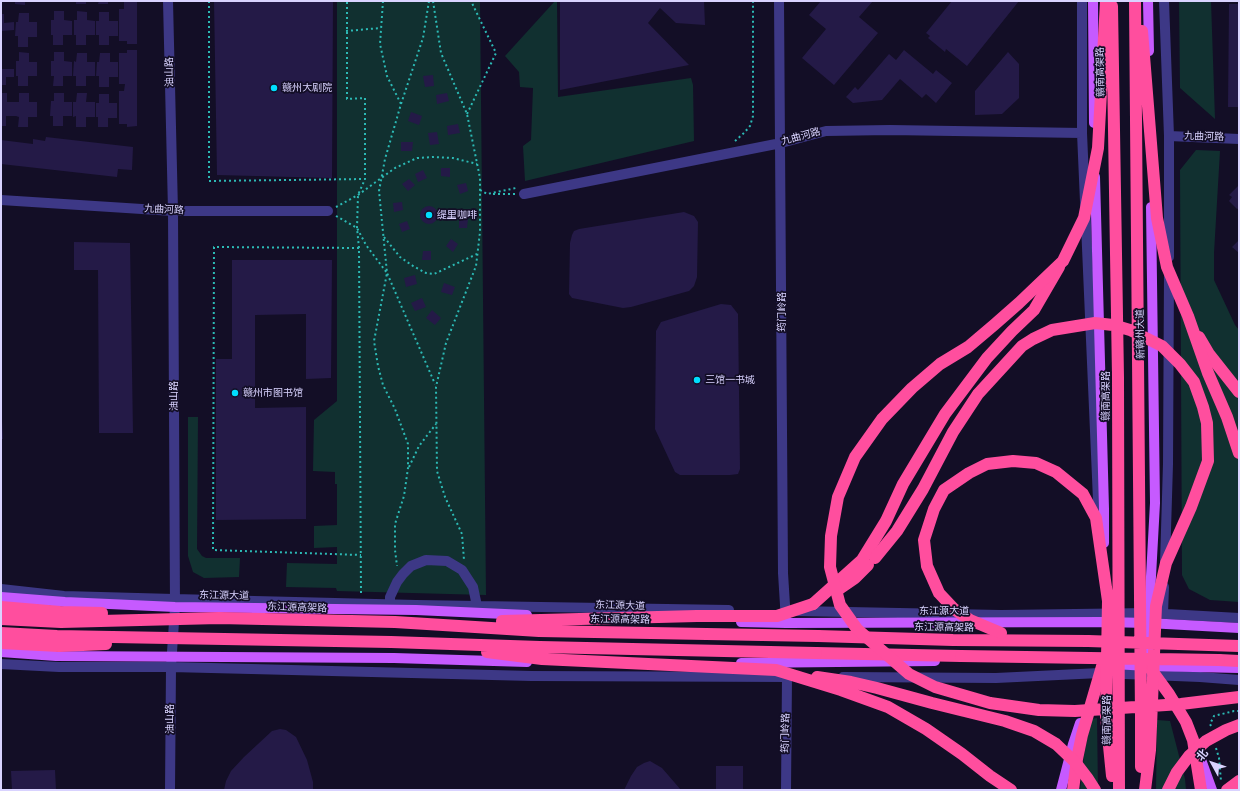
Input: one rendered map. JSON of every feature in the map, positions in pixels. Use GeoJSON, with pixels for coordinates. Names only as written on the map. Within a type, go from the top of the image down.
{"type":"FeatureCollection","features":[{"type":"Feature","properties":{"kind":"highway"},"geometry":{"type":"LineString","coordinates":[[812,604],[862,560],[886,521],[903,484],[945,414],[987,358],[1034,310],[1063,261],[1084,218],[1098,148],[1106,1]]}},
{"type":"Feature","properties":{"kind":"highway","name":"赣南高架路"},"geometry":{"type":"LineString","coordinates":[[1112,1],[1118,385],[1119,790]]}},
{"type":"Feature","properties":{"kind":"highway"},"geometry":{"type":"LineString","coordinates":[[1135,1],[1141,790]]}},
{"type":"Feature","properties":{"kind":"highway"},"geometry":{"type":"LineString","coordinates":[[1140,1],[1157,218],[1167,267],[1188,316],[1208,373],[1227,417],[1239,452]]}},
{"type":"Feature","properties":{"kind":"highway"},"geometry":{"type":"LineString","coordinates":[[1063,261],[1019,303],[968,347],[940,364],[912,388],[882,418],[855,457],[838,497],[831,536],[830,567],[840,605],[857,629],[909,674],[935,687],[990,703],[1039,710],[1075,711],[1181,704],[1239,697]]}},
{"type":"Feature","properties":{"kind":"highway"},"geometry":{"type":"LineString","coordinates":[[1188,316],[1209,354],[1239,392]]}},
{"type":"Feature","properties":{"kind":"highway"},"geometry":{"type":"LineString","coordinates":[[396,622],[540,621],[697,616],[777,616],[812,604],[855,578],[875,558],[897,531],[923,489],[953,432],[978,394],[1022,346],[1052,330],[1095,323],[1114,325],[1130,330],[1162,346],[1180,364],[1194,382],[1201,400],[1207,423],[1208,461],[1191,507],[1166,563],[1156,606],[1150,750],[1145,790]]}},
{"type":"Feature","properties":{"kind":"highway"},"geometry":{"type":"LineString","coordinates":[[1088,641],[1001,633],[970,620],[954,609],[939,593],[927,566],[924,540],[934,509],[944,490],[969,473],[988,464],[1013,461],[1036,464],[1056,472],[1083,494],[1096,518],[1108,601],[1106,716],[1113,790]]}},
{"type":"Feature","properties":{"kind":"highway"},"geometry":{"type":"LineString","coordinates":[[1,607],[60,612],[220,618]]}},
{"type":"Feature","properties":{"kind":"highway","name":"东江源高架路"},"geometry":{"type":"LineString","coordinates":[[1,619],[61,622],[220,618],[396,622],[539,631],[953,640],[1088,641],[1239,646]]}},
{"type":"Feature","properties":{"kind":"highway"},"geometry":{"type":"LineString","coordinates":[[1,633],[57,636],[224,638],[540,647],[1239,661]]}},
{"type":"Feature","properties":{"kind":"highway"},"geometry":{"type":"LineString","coordinates":[[1,643],[59,646],[224,638]]}},
{"type":"Feature","properties":{"kind":"highway"},"geometry":{"type":"LineString","coordinates":[[391,642],[542,659],[776,670],[851,682],[1005,721],[1034,731],[1056,744],[1075,762],[1095,790]]}},
{"type":"Feature","properties":{"kind":"highway"},"geometry":{"type":"LineString","coordinates":[[1074,790],[1077,759],[1082,735],[1102,668]]}},
{"type":"Feature","properties":{"kind":"highway"},"geometry":{"type":"LineString","coordinates":[[776,670],[841,690],[888,707],[926,729],[1011,790]]}},
{"type":"Feature","properties":{"kind":"highway"},"geometry":{"type":"LineString","coordinates":[[1168,790],[1177,772],[1189,756],[1206,741],[1239,725]]}},
{"type":"Feature","properties":{"kind":"highway"},"geometry":{"type":"LineString","coordinates":[[1193,740],[1200,790]]}},
{"type":"Feature","properties":{"kind":"highway"},"geometry":{"type":"LineString","coordinates":[[1227,790],[1239,781]]}},
{"type":"Feature","properties":{"kind":"main road"},"geometry":{"type":"LineString","coordinates":[[1093,1],[1094,140],[1104,510],[1102,668]]}},
{"type":"Feature","properties":{"kind":"main road","name":"新赣州大道"},"geometry":{"type":"LineString","coordinates":[[1148,1],[1155,503],[1148,618],[1148,666]]}},
{"type":"Feature","properties":{"kind":"main road","name":"东江源大道"},"geometry":{"type":"LineString","coordinates":[[1,597],[65,602],[175,603],[416,610],[539,616],[786,623],[1103,617],[1148,618],[1239,628]]}},
{"type":"Feature","properties":{"kind":"main road"},"geometry":{"type":"LineString","coordinates":[[1,652],[56,656],[394,658],[674,664],[982,661],[1102,668],[1148,666],[1239,668]]}},
{"type":"Feature","properties":{"kind":"main road"},"geometry":{"type":"LineString","coordinates":[[1148,666],[1169,694],[1186,722],[1212,790]]}},
{"type":"Feature","properties":{"kind":"main road"},"geometry":{"type":"LineString","coordinates":[[1061,790],[1073,744],[1083,714]]}},
{"type":"Feature","properties":{"kind":"street","name":"油山路"},"geometry":{"type":"LineString","coordinates":[[168,1],[173,212],[175,603],[171,667],[170,790]]}},
{"type":"Feature","properties":{"kind":"street","name":"筠门岭路"},"geometry":{"type":"LineString","coordinates":[[779,1],[783,566],[786,623]]}},
{"type":"Feature","properties":{"kind":"street"},"geometry":{"type":"LineString","coordinates":[[1,589],[64,596],[175,603],[362,604],[1103,617],[1082,133],[1082,1]]}},
{"type":"Feature","properties":{"kind":"street"},"geometry":{"type":"LineString","coordinates":[[1163,613],[1168,464],[1169,136],[1164,1]]}},
{"type":"Feature","properties":{"kind":"street","name":"九曲河路"},"geometry":{"type":"LineString","coordinates":[[521,191],[781,143],[826,131],[890,130],[1082,133]]}},
{"type":"Feature","properties":{"kind":"street","name":"九曲河路"},"geometry":{"type":"LineString","coordinates":[[1169,136],[1239,138]]}},
{"type":"Feature","properties":{"kind":"street","name":"九曲河路"},"geometry":{"type":"LineString","coordinates":[[1,200],[173,212],[328,211]]}},
{"type":"Feature","properties":{"kind":"street"},"geometry":{"type":"LineString","coordinates":[[390,605],[390,597],[403,574],[411,566],[426,560],[447,561],[462,570],[473,587],[477,606]]}},
{"type":"Feature","properties":{"kind":"street"},"geometry":{"type":"LineString","coordinates":[[1148,618],[1163,613],[1239,618]]}},
{"type":"Feature","properties":{"kind":"street"},"geometry":{"type":"LineString","coordinates":[[1,664],[59,667],[171,667],[532,676],[996,678],[1102,668],[1155,675],[1239,680]]}},
{"type":"Feature","properties":{"kind":"street"},"geometry":{"type":"LineString","coordinates":[[1066,790],[1071,759],[1083,714],[1102,668]]}},
{"type":"Feature","properties":{"kind":"street","name":"筠门岭路"},"geometry":{"type":"LineString","coordinates":[[786,790],[787,677]]}},
{"type":"Feature","properties":{"kind":"path"},"geometry":{"type":"LineString","coordinates":[[209,1],[209,181],[365,180]]}},
{"type":"Feature","properties":{"kind":"path"},"geometry":{"type":"LineString","coordinates":[[347,1],[347,99],[365,98],[365,180],[358,195],[357,228],[359,248],[362,604]]}},
{"type":"Feature","properties":{"kind":"path"},"geometry":{"type":"LineString","coordinates":[[383,1],[380,44],[387,76],[401,104]]}},
{"type":"Feature","properties":{"kind":"path"},"geometry":{"type":"LineString","coordinates":[[399,579],[395,550],[396,524],[404,496],[408,468],[408,444],[395,409],[383,385],[374,341],[387,273],[379,191],[385,159],[401,104],[423,38],[429,1]]}},
{"type":"Feature","properties":{"kind":"path"},"geometry":{"type":"LineString","coordinates":[[433,1],[441,53],[466,114],[480,178],[480,232],[476,266],[446,343],[436,386],[437,471],[445,497],[462,534],[465,575]]}},
{"type":"Feature","properties":{"kind":"path"},"geometry":{"type":"LineString","coordinates":[[466,114],[496,53],[470,1]]}},
{"type":"Feature","properties":{"kind":"path"},"geometry":{"type":"LineString","coordinates":[[733,142],[750,126],[753,116],[753,1]]}},
{"type":"Feature","properties":{"kind":"path"},"geometry":{"type":"LineString","coordinates":[[346,31],[381,28]]}},
{"type":"Feature","properties":{"kind":"path"},"geometry":{"type":"LineString","coordinates":[[328,211],[358,195],[395,168],[417,158],[453,158],[477,164]]}},
{"type":"Feature","properties":{"kind":"path"},"geometry":{"type":"LineString","coordinates":[[480,190],[487,194],[521,191]]}},
{"type":"Feature","properties":{"kind":"path"},"geometry":{"type":"LineString","coordinates":[[487,194],[521,191]]}},
{"type":"Feature","properties":{"kind":"path"},"geometry":{"type":"LineString","coordinates":[[328,211],[357,228],[366,244],[387,273],[436,386]]}},
{"type":"Feature","properties":{"kind":"path"},"geometry":{"type":"LineString","coordinates":[[383,236],[400,256],[412,266],[426,273],[434,274],[478,254]]}},
{"type":"Feature","properties":{"kind":"path"},"geometry":{"type":"LineString","coordinates":[[359,248],[214,247],[213,550],[361,555]]}},
{"type":"Feature","properties":{"kind":"path"},"geometry":{"type":"LineString","coordinates":[[408,468],[419,446],[436,424]]}},
{"type":"Feature","properties":{"kind":"green space"},"geometry":{"type":"Polygon","coordinates":[[[337,1],[480,1],[486,595],[337,591],[336,588],[286,587],[287,563],[337,564],[337,547],[314,548],[314,526],[337,525],[337,484],[335,484],[335,472],[313,471],[314,420],[337,401],[337,1]]]}},
{"type":"Feature","properties":{"kind":"green space"},"geometry":{"type":"Polygon","coordinates":[[[555,1],[557,1],[558,97],[691,78],[693,85],[694,141],[525,181],[523,146],[531,140],[533,88],[520,87],[519,72],[505,56],[555,1]]]}},
{"type":"Feature","properties":{"kind":"green space"},"geometry":{"type":"Polygon","coordinates":[[[1179,1],[1211,1],[1215,119],[1180,88],[1179,1]]]}},
{"type":"Feature","properties":{"kind":"green space"},"geometry":{"type":"Polygon","coordinates":[[[1196,150],[1220,151],[1214,253],[1214,280],[1235,325],[1239,330],[1239,602],[1210,600],[1189,589],[1182,575],[1180,170],[1196,150]]]}},
{"type":"Feature","properties":{"kind":"green space"},"geometry":{"type":"Polygon","coordinates":[[[188,417],[198,417],[197,549],[202,556],[206,558],[240,558],[239,577],[204,578],[193,572],[188,556],[188,417]]]}},
{"type":"Feature","properties":{"kind":"green space"},"geometry":{"type":"Polygon","coordinates":[[[1097,718],[1098,790],[1080,790],[1084,755],[1091,719],[1097,718]]]}},
{"type":"Feature","properties":{"kind":"green space"},"geometry":{"type":"Polygon","coordinates":[[[1157,720],[1170,721],[1185,779],[1186,790],[1156,790],[1157,720]]]}},
{"type":"Feature","properties":{"kind":"building"},"geometry":{"type":"Polygon","coordinates":[[[15,1],[25,1],[25,5],[15,4],[15,1]]]}},
{"type":"Feature","properties":{"kind":"building"},"geometry":{"type":"Polygon","coordinates":[[[76,1],[86,1],[86,4],[76,4],[76,1]]]}},
{"type":"Feature","properties":{"kind":"building"},"geometry":{"type":"Polygon","coordinates":[[[99,1],[108,1],[108,4],[98,4],[99,1]]]}},
{"type":"Feature","properties":{"kind":"building"},"geometry":{"type":"Polygon","coordinates":[[[124,1],[137,1],[137,44],[127,44],[127,41],[119,41],[119,9],[124,9],[124,1]]]}},
{"type":"Feature","properties":{"kind":"building","name":"赣州大剧院"},"geometry":{"type":"Polygon","coordinates":[[[214,1],[333,1],[332,178],[217,175],[214,1]]]}},
{"type":"Feature","properties":{"kind":"building"},"geometry":{"type":"Polygon","coordinates":[[[560,1],[704,1],[705,25],[676,23],[660,8],[648,23],[689,65],[560,90],[560,1]]]}},
{"type":"Feature","properties":{"kind":"building"},"geometry":{"type":"Polygon","coordinates":[[[821,1],[873,1],[859,17],[878,33],[834,85],[802,58],[826,29],[809,15],[821,1]]]}},
{"type":"Feature","properties":{"kind":"building"},"geometry":{"type":"Polygon","coordinates":[[[952,1],[1019,1],[967,66],[946,49],[945,52],[928,38],[930,36],[926,33],[952,1]]]}},
{"type":"Feature","properties":{"kind":"building"},"geometry":{"type":"Polygon","coordinates":[[[1229,4],[1239,4],[1239,107],[1228,107],[1229,4]]]}},
{"type":"Feature","properties":{"kind":"building"},"geometry":{"type":"Polygon","coordinates":[[[54,11],[64,11],[64,20],[72,21],[72,35],[63,35],[63,45],[53,45],[51,20],[54,20],[54,11]]]}},
{"type":"Feature","properties":{"kind":"building"},"geometry":{"type":"Polygon","coordinates":[[[77,11],[87,12],[87,20],[95,21],[95,35],[86,35],[86,45],[76,45],[74,20],[77,20],[77,11]]]}},
{"type":"Feature","properties":{"kind":"building"},"geometry":{"type":"Polygon","coordinates":[[[99,12],[109,12],[109,21],[118,21],[118,36],[109,36],[109,45],[99,45],[99,35],[96,35],[96,21],[99,21],[99,12]]]}},
{"type":"Feature","properties":{"kind":"building"},"geometry":{"type":"Polygon","coordinates":[[[19,13],[29,13],[29,22],[37,22],[37,37],[28,37],[28,47],[18,47],[18,36],[15,36],[16,22],[18,22],[19,13]]]}},
{"type":"Feature","properties":{"kind":"building"},"geometry":{"type":"Polygon","coordinates":[[[1,14],[4,14],[4,23],[14,22],[14,30],[1,31],[1,14]]]}},
{"type":"Feature","properties":{"kind":"building"},"geometry":{"type":"Polygon","coordinates":[[[127,50],[137,50],[137,126],[127,127],[127,124],[119,124],[119,91],[124,91],[125,84],[119,84],[119,53],[127,53],[127,50]]]}},
{"type":"Feature","properties":{"kind":"building"},"geometry":{"type":"Polygon","coordinates":[[[904,50],[933,74],[936,70],[952,83],[936,103],[926,94],[922,98],[900,79],[882,100],[853,103],[846,97],[855,87],[858,90],[889,54],[896,60],[904,50]]]}},
{"type":"Feature","properties":{"kind":"building"},"geometry":{"type":"Polygon","coordinates":[[[19,52],[29,53],[29,62],[37,62],[37,76],[28,76],[28,86],[18,86],[16,61],[19,61],[19,52]]]}},
{"type":"Feature","properties":{"kind":"building"},"geometry":{"type":"Polygon","coordinates":[[[54,52],[64,52],[64,61],[72,62],[72,76],[63,76],[63,86],[53,86],[54,76],[51,76],[51,61],[54,61],[54,52]]]}},
{"type":"Feature","properties":{"kind":"building"},"geometry":{"type":"Polygon","coordinates":[[[1008,52],[1019,64],[1019,98],[1002,114],[975,115],[975,91],[1008,52]]]}},
{"type":"Feature","properties":{"kind":"building"},"geometry":{"type":"Polygon","coordinates":[[[77,53],[87,53],[87,62],[95,62],[95,76],[86,76],[86,86],[76,86],[76,76],[73,76],[74,61],[76,62],[77,53]]]}},
{"type":"Feature","properties":{"kind":"building"},"geometry":{"type":"Polygon","coordinates":[[[100,53],[110,53],[110,62],[118,62],[118,77],[109,77],[109,87],[99,87],[99,76],[96,76],[97,62],[99,62],[100,53]]]}},
{"type":"Feature","properties":{"kind":"building"},"geometry":{"type":"Polygon","coordinates":[[[1,69],[14,69],[14,77],[6,77],[6,85],[1,85],[1,69]]]}},
{"type":"Feature","properties":{"kind":"building"},"geometry":{"type":"Polygon","coordinates":[[[433,75],[434,86],[425,87],[423,76],[433,75]]]}},
{"type":"Feature","properties":{"kind":"building"},"geometry":{"type":"Polygon","coordinates":[[[1,93],[7,93],[7,102],[19,102],[19,93],[29,93],[29,102],[37,102],[37,117],[28,117],[28,127],[18,127],[19,117],[16,116],[6,116],[6,126],[1,126],[1,93]]]}},
{"type":"Feature","properties":{"kind":"building"},"geometry":{"type":"Polygon","coordinates":[[[54,93],[64,93],[64,102],[72,102],[72,116],[63,116],[63,126],[53,126],[53,116],[50,116],[51,101],[54,101],[54,93]]]}},
{"type":"Feature","properties":{"kind":"building"},"geometry":{"type":"Polygon","coordinates":[[[77,93],[87,93],[86,102],[95,102],[95,117],[86,117],[86,127],[76,127],[76,116],[73,117],[73,102],[76,102],[77,93]]]}},
{"type":"Feature","properties":{"kind":"building"},"geometry":{"type":"Polygon","coordinates":[[[447,93],[449,101],[437,104],[436,95],[447,93]]]}},
{"type":"Feature","properties":{"kind":"building"},"geometry":{"type":"Polygon","coordinates":[[[99,94],[109,94],[109,103],[117,103],[117,118],[108,118],[108,127],[98,127],[96,103],[99,103],[99,94]]]}},
{"type":"Feature","properties":{"kind":"building"},"geometry":{"type":"Polygon","coordinates":[[[411,112],[422,116],[419,125],[408,121],[411,112]]]}},
{"type":"Feature","properties":{"kind":"building"},"geometry":{"type":"Polygon","coordinates":[[[458,124],[460,133],[448,135],[447,126],[458,124]]]}},
{"type":"Feature","properties":{"kind":"building"},"geometry":{"type":"Polygon","coordinates":[[[437,132],[439,144],[430,145],[428,133],[437,132]]]}},
{"type":"Feature","properties":{"kind":"building"},"geometry":{"type":"Polygon","coordinates":[[[46,137],[133,147],[132,170],[118,169],[117,177],[1,164],[1,140],[33,144],[33,139],[45,141],[46,137]]]}},
{"type":"Feature","properties":{"kind":"building"},"geometry":{"type":"Polygon","coordinates":[[[401,142],[413,142],[412,151],[401,151],[401,142]]]}},
{"type":"Feature","properties":{"kind":"building"},"geometry":{"type":"Polygon","coordinates":[[[441,168],[450,168],[450,177],[441,176],[441,168]]]}},
{"type":"Feature","properties":{"kind":"building"},"geometry":{"type":"Polygon","coordinates":[[[423,170],[427,178],[418,182],[415,174],[423,170]]]}},
{"type":"Feature","properties":{"kind":"building"},"geometry":{"type":"Polygon","coordinates":[[[409,179],[415,185],[408,191],[402,184],[409,179]]]}},
{"type":"Feature","properties":{"kind":"building"},"geometry":{"type":"Polygon","coordinates":[[[466,183],[468,191],[460,194],[457,185],[466,183]]]}},
{"type":"Feature","properties":{"kind":"building"},"geometry":{"type":"Polygon","coordinates":[[[1239,185],[1239,208],[1237,209],[1229,201],[1232,197],[1229,195],[1239,185]]]}},
{"type":"Feature","properties":{"kind":"building"},"geometry":{"type":"Polygon","coordinates":[[[402,202],[403,210],[394,212],[393,203],[402,202]]]}},
{"type":"Feature","properties":{"kind":"building","name":"缇里咖啡"},"geometry":{"type":"Polygon","coordinates":[[[429,206],[435,209],[438,215],[435,221],[429,224],[423,221],[420,215],[423,209],[429,206]]]}},
{"type":"Feature","properties":{"kind":"building"},"geometry":{"type":"Polygon","coordinates":[[[684,212],[694,216],[698,222],[697,277],[694,286],[689,291],[623,308],[572,298],[569,294],[570,243],[574,231],[684,212]]]}},
{"type":"Feature","properties":{"kind":"building"},"geometry":{"type":"Polygon","coordinates":[[[459,219],[468,219],[467,228],[459,228],[459,219]]]}},
{"type":"Feature","properties":{"kind":"building"},"geometry":{"type":"Polygon","coordinates":[[[407,221],[410,229],[402,232],[399,224],[407,221]]]}},
{"type":"Feature","properties":{"kind":"building"},"geometry":{"type":"Polygon","coordinates":[[[451,239],[458,244],[453,252],[446,246],[451,239]]]}},
{"type":"Feature","properties":{"kind":"building"},"geometry":{"type":"Polygon","coordinates":[[[1239,240],[1239,253],[1232,247],[1239,240]]]}},
{"type":"Feature","properties":{"kind":"building"},"geometry":{"type":"Polygon","coordinates":[[[74,242],[130,243],[133,433],[99,433],[98,270],[74,270],[74,242]]]}},
{"type":"Feature","properties":{"kind":"building"},"geometry":{"type":"Polygon","coordinates":[[[423,251],[431,251],[431,260],[422,260],[423,251]]]}},
{"type":"Feature","properties":{"kind":"building","name":"赣州市图书馆"},"geometry":{"type":"Polygon","coordinates":[[[232,260],[332,260],[331,378],[306,379],[306,314],[255,315],[255,408],[306,407],[306,519],[216,520],[216,359],[232,359],[232,260]]]}},
{"type":"Feature","properties":{"kind":"building"},"geometry":{"type":"Polygon","coordinates":[[[415,275],[417,284],[406,287],[404,278],[415,275]]]}},
{"type":"Feature","properties":{"kind":"building"},"geometry":{"type":"Polygon","coordinates":[[[444,283],[455,287],[452,295],[441,292],[444,283]]]}},
{"type":"Feature","properties":{"kind":"building"},"geometry":{"type":"Polygon","coordinates":[[[422,298],[426,307],[415,311],[411,303],[422,298]]]}},
{"type":"Feature","properties":{"kind":"building","name":"三馆一书城"},"geometry":{"type":"Polygon","coordinates":[[[721,304],[731,305],[738,314],[740,469],[738,474],[730,475],[680,475],[675,472],[655,429],[656,331],[661,322],[721,304]]]}},
{"type":"Feature","properties":{"kind":"building"},"geometry":{"type":"Polygon","coordinates":[[[432,310],[441,318],[435,325],[426,318],[432,310]]]}},
{"type":"Feature","properties":{"kind":"building"},"geometry":{"type":"Polygon","coordinates":[[[2,421],[3,439],[1,439],[2,421]]]}},
{"type":"Feature","properties":{"kind":"building"},"geometry":{"type":"Polygon","coordinates":[[[280,729],[286,730],[296,737],[307,760],[313,782],[313,790],[224,790],[226,781],[231,771],[272,731],[280,729]]]}},
{"type":"Feature","properties":{"kind":"building"},"geometry":{"type":"Polygon","coordinates":[[[650,761],[662,768],[681,790],[624,790],[637,767],[650,761]]]}},
{"type":"Feature","properties":{"kind":"building"},"geometry":{"type":"Polygon","coordinates":[[[716,766],[743,766],[743,790],[716,790],[716,766]]]}},
{"type":"Feature","properties":{"kind":"building"},"geometry":{"type":"Polygon","coordinates":[[[55,770],[56,790],[12,790],[11,771],[55,770]]]}},
{"type":"Feature","properties":{"kind":"place","name":"赣州大剧院"},"geometry":{"type":"Point","coordinates":[274,88]}},
{"type":"Feature","properties":{"kind":"place","name":"缇里咖啡"},"geometry":{"type":"Point","coordinates":[429,215]}},
{"type":"Feature","properties":{"kind":"place","name":"三馆一书城"},"geometry":{"type":"Point","coordinates":[697,380]}},
{"type":"Feature","properties":{"kind":"place","name":"赣州市图书馆"},"geometry":{"type":"Point","coordinates":[235,393]}}]}
